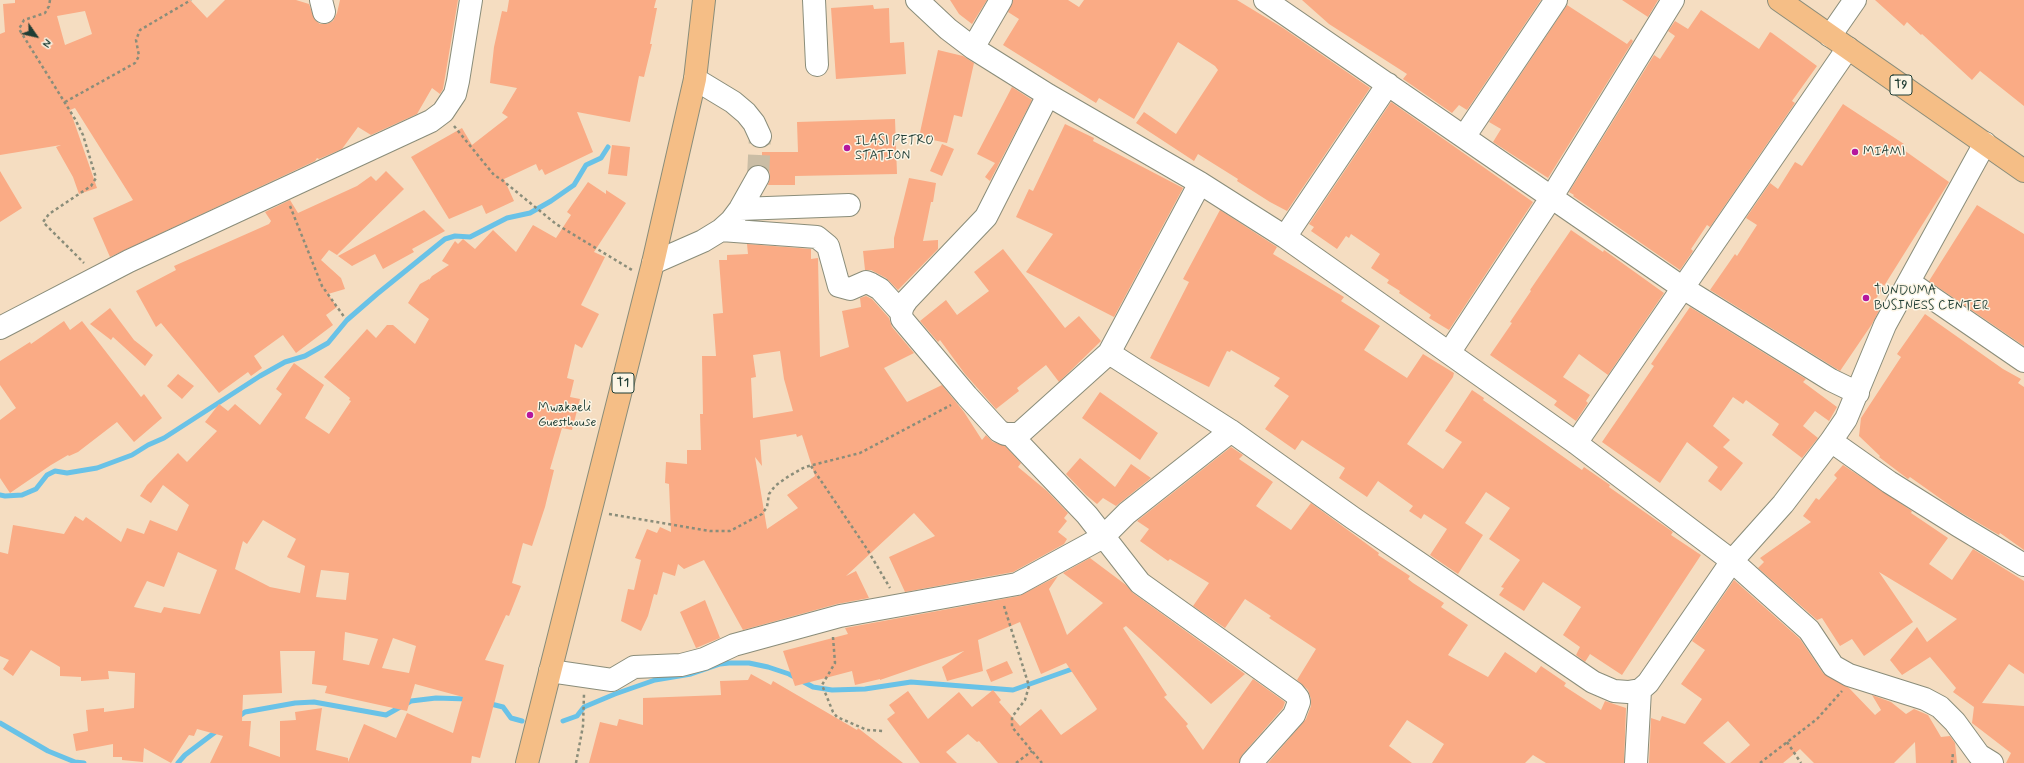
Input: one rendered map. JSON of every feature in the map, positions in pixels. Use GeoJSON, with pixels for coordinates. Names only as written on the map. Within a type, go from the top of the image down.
{"type":"FeatureCollection","features":[{"type":"Feature","properties":{"kind":"highway","name":"T1"},"geometry":{"type":"LineString","coordinates":[[527,763],[651,272],[694,79],[704,0]]}},
{"type":"Feature","properties":{"kind":"highway","name":"T9"},"geometry":{"type":"LineString","coordinates":[[1778,0],[2024,171]]}},
{"type":"Feature","properties":{"kind":"street"},"geometry":{"type":"LineString","coordinates":[[0,328],[99,277],[417,129],[443,112],[455,94],[458,82],[471,0]]}},
{"type":"Feature","properties":{"kind":"street"},"geometry":{"type":"LineString","coordinates":[[814,0],[817,65]]}},
{"type":"Feature","properties":{"kind":"street"},"geometry":{"type":"LineString","coordinates":[[917,0],[948,29],[973,48],[1048,95],[1200,183],[1285,237],[1576,443],[1732,561],[1809,630],[1833,666],[1849,675],[1925,699],[1940,707],[1955,722],[1980,754],[1992,763]]}},
{"type":"Feature","properties":{"kind":"street"},"geometry":{"type":"LineString","coordinates":[[973,48],[1001,0]]}},
{"type":"Feature","properties":{"kind":"street"},"geometry":{"type":"LineString","coordinates":[[1265,0],[1683,288],[1831,380],[1858,393]]}},
{"type":"Feature","properties":{"kind":"street"},"geometry":{"type":"LineString","coordinates":[[1464,137],[1556,0]]}},
{"type":"Feature","properties":{"kind":"street"},"geometry":{"type":"LineString","coordinates":[[1449,353],[1551,198],[1673,0]]}},
{"type":"Feature","properties":{"kind":"street"},"geometry":{"type":"LineString","coordinates":[[1830,36],[1855,0]]}},
{"type":"Feature","properties":{"kind":"street"},"geometry":{"type":"LineString","coordinates":[[1576,443],[1848,48]]}},
{"type":"Feature","properties":{"kind":"street"},"geometry":{"type":"LineString","coordinates":[[694,79],[733,102],[746,113],[754,123],[760,136]]}},
{"type":"Feature","properties":{"kind":"street"},"geometry":{"type":"LineString","coordinates":[[1285,237],[1388,84]]}},
{"type":"Feature","properties":{"kind":"street"},"geometry":{"type":"LineString","coordinates":[[901,312],[907,300],[986,217],[1048,95]]}},
{"type":"Feature","properties":{"kind":"street"},"geometry":{"type":"LineString","coordinates":[[1109,353],[1231,431],[1353,518],[1593,682],[1614,691],[1628,692],[1640,690],[1648,683],[1732,561],[1783,504],[1832,441],[1846,419],[1858,393],[1885,324],[1985,143]]}},
{"type":"Feature","properties":{"kind":"street"},"geometry":{"type":"LineString","coordinates":[[651,272],[721,230],[732,221],[758,176]]}},
{"type":"Feature","properties":{"kind":"street"},"geometry":{"type":"LineString","coordinates":[[721,230],[816,237],[828,246],[839,286],[850,290],[866,282],[880,289],[901,312],[902,319],[967,396],[999,431],[1011,435],[1019,434],[1109,353],[1200,183]]}},
{"type":"Feature","properties":{"kind":"street"},"geometry":{"type":"LineString","coordinates":[[740,209],[849,205]]}},
{"type":"Feature","properties":{"kind":"street"},"geometry":{"type":"LineString","coordinates":[[1909,282],[2024,361]]}},
{"type":"Feature","properties":{"kind":"street"},"geometry":{"type":"LineString","coordinates":[[550,671],[612,680],[627,670],[641,665],[681,666],[704,659],[734,645],[830,619],[1017,584],[1104,537],[1127,513],[1231,431]]}},
{"type":"Feature","properties":{"kind":"street"},"geometry":{"type":"LineString","coordinates":[[1011,435],[1087,515],[1140,583],[1294,693],[1298,698],[1299,702],[1294,716],[1250,763]]}},
{"type":"Feature","properties":{"kind":"street"},"geometry":{"type":"LineString","coordinates":[[1832,441],[1889,482],[1958,526],[2024,565]]}},
{"type":"Feature","properties":{"kind":"street"},"geometry":{"type":"LineString","coordinates":[[1636,763],[1640,690]]}},
{"type":"Feature","properties":{"kind":"path"},"geometry":{"type":"LineString","coordinates":[[50,0],[49,6],[44,13],[24,20],[19,29],[65,102],[83,135],[96,178],[91,186],[49,214],[43,222],[99,277]]}},
{"type":"Feature","properties":{"kind":"path"},"geometry":{"type":"LineString","coordinates":[[65,102],[135,62],[139,56],[136,40],[140,30],[191,0]]}},
{"type":"Feature","properties":{"kind":"path"},"geometry":{"type":"LineString","coordinates":[[443,112],[491,174],[504,182],[556,224],[651,272]]}},
{"type":"Feature","properties":{"kind":"path"},"geometry":{"type":"LineString","coordinates":[[284,191],[322,286],[345,318]]}},
{"type":"Feature","properties":{"kind":"path"},"geometry":{"type":"LineString","coordinates":[[591,511],[710,531],[730,530],[762,514],[767,506],[769,494],[782,480],[805,467],[860,453],[967,396]]}},
{"type":"Feature","properties":{"kind":"path"},"geometry":{"type":"LineString","coordinates":[[811,466],[867,549],[900,606]]}},
{"type":"Feature","properties":{"kind":"path"},"geometry":{"type":"LineString","coordinates":[[998,588],[1029,686],[1025,700],[1012,717],[1012,727],[1042,763]]}},
{"type":"Feature","properties":{"kind":"path"},"geometry":{"type":"LineString","coordinates":[[830,619],[835,660],[822,685],[833,712],[837,717],[866,730],[884,731]]}},
{"type":"Feature","properties":{"kind":"path"},"geometry":{"type":"LineString","coordinates":[[1760,763],[1817,719],[1834,702],[1842,691],[1849,675]]}},
{"type":"Feature","properties":{"kind":"path"},"geometry":{"type":"LineString","coordinates":[[576,763],[583,726],[584,676]]}},
{"type":"Feature","properties":{"kind":"path"},"geometry":{"type":"LineString","coordinates":[[1787,742],[1801,763]]}},
{"type":"Feature","properties":{"kind":"path"},"geometry":{"type":"LineString","coordinates":[[1016,763],[1032,751]]}},
{"type":"Feature","properties":{"kind":"building"},"geometry":{"type":"Polygon","coordinates":[[[15,0],[190,0],[207,18],[225,0],[296,0],[309,4],[315,20],[320,24],[327,24],[333,21],[337,13],[340,0],[458,0],[443,89],[440,94],[432,88],[417,114],[371,135],[358,127],[342,149],[319,159],[317,158],[315,161],[110,257],[93,218],[133,200],[75,108],[70,110],[97,188],[79,194],[73,177],[56,147],[61,145],[0,155],[0,34],[5,32],[3,4],[15,3],[15,0]],[[85,11],[57,16],[65,45],[92,34],[85,11]]]}},
{"type":"Feature","properties":{"kind":"building"},"geometry":{"type":"Polygon","coordinates":[[[509,0],[656,0],[654,8],[657,8],[650,44],[652,44],[644,77],[639,76],[630,122],[577,112],[593,152],[545,175],[542,169],[539,171],[536,164],[504,179],[514,201],[486,214],[482,205],[449,219],[411,157],[462,128],[472,145],[508,117],[502,113],[517,88],[490,83],[494,47],[502,11],[507,12],[509,0]]]}},
{"type":"Feature","properties":{"kind":"building"},"geometry":{"type":"Polygon","coordinates":[[[950,0],[987,0],[972,24],[959,14],[950,0]]]}},
{"type":"Feature","properties":{"kind":"building"},"geometry":{"type":"Polygon","coordinates":[[[1013,0],[1068,0],[1079,7],[1084,0],[1237,0],[1283,28],[1370,88],[1287,211],[1237,181],[1238,179],[1198,154],[1194,161],[1136,123],[1144,112],[1176,134],[1218,70],[1215,66],[1178,42],[1134,119],[1099,98],[1096,103],[1003,45],[1019,19],[1008,12],[1013,0]]]}},
{"type":"Feature","properties":{"kind":"building"},"geometry":{"type":"Polygon","coordinates":[[[1302,0],[1541,0],[1467,110],[1459,105],[1452,113],[1403,79],[1407,74],[1329,24],[1302,0]]]}},
{"type":"Feature","properties":{"kind":"building"},"geometry":{"type":"Polygon","coordinates":[[[1622,0],[1658,0],[1648,17],[1622,0]]]}},
{"type":"Feature","properties":{"kind":"building"},"geometry":{"type":"Polygon","coordinates":[[[1875,0],[2024,0],[2024,106],[1980,71],[1972,80],[1922,34],[1921,35],[1907,22],[1904,26],[1875,0]]]}},
{"type":"Feature","properties":{"kind":"building"},"geometry":{"type":"Polygon","coordinates":[[[873,5],[874,9],[889,8],[890,43],[904,42],[906,74],[836,79],[831,8],[873,5]]]}},
{"type":"Feature","properties":{"kind":"building"},"geometry":{"type":"Polygon","coordinates":[[[1567,5],[1627,44],[1631,39],[1633,41],[1548,178],[1493,142],[1501,129],[1489,122],[1567,5]]]}},
{"type":"Feature","properties":{"kind":"building"},"geometry":{"type":"Polygon","coordinates":[[[1701,10],[1759,49],[1770,32],[1817,66],[1792,101],[1795,103],[1710,227],[1707,225],[1691,249],[1693,251],[1680,270],[1569,192],[1654,55],[1660,59],[1675,36],[1668,31],[1675,21],[1688,29],[1701,10]]]}},
{"type":"Feature","properties":{"kind":"building"},"geometry":{"type":"Polygon","coordinates":[[[938,50],[963,56],[974,63],[962,117],[954,115],[947,143],[919,137],[938,50]]]}},
{"type":"Feature","properties":{"kind":"building"},"geometry":{"type":"Polygon","coordinates":[[[1012,87],[1032,100],[990,181],[985,177],[995,163],[977,154],[1012,87]]]}},
{"type":"Feature","properties":{"kind":"building"},"geometry":{"type":"Polygon","coordinates":[[[1391,102],[1533,202],[1449,330],[1429,318],[1431,315],[1399,293],[1400,291],[1387,283],[1389,280],[1371,268],[1380,254],[1351,234],[1349,238],[1346,236],[1337,249],[1311,231],[1314,227],[1309,224],[1391,102]]]}},
{"type":"Feature","properties":{"kind":"building"},"geometry":{"type":"Polygon","coordinates":[[[1843,104],[1904,144],[1901,148],[1949,182],[1874,302],[1881,307],[1872,324],[1840,371],[1710,290],[1735,254],[1737,256],[1757,225],[1746,218],[1770,183],[1778,189],[1795,162],[1802,166],[1843,104]]]}},
{"type":"Feature","properties":{"kind":"building","name":"ILASI PETRO STATION"},"geometry":{"type":"Polygon","coordinates":[[[895,119],[897,174],[795,176],[795,185],[768,185],[770,176],[769,170],[762,165],[762,152],[798,152],[797,122],[895,119]]]}},
{"type":"Feature","properties":{"kind":"building"},"geometry":{"type":"Polygon","coordinates":[[[1065,124],[1094,138],[1093,141],[1183,188],[1114,317],[1026,272],[1053,234],[1016,217],[1029,189],[1033,191],[1065,124]]]}},
{"type":"Feature","properties":{"kind":"building"},"geometry":{"type":"Polygon","coordinates":[[[942,144],[954,149],[942,176],[930,171],[942,144]]]}},
{"type":"Feature","properties":{"kind":"building"},"geometry":{"type":"Polygon","coordinates":[[[612,145],[630,147],[627,176],[608,174],[612,145]]]}},
{"type":"Feature","properties":{"kind":"building"},"geometry":{"type":"Polygon","coordinates":[[[0,171],[22,208],[0,222],[0,171]]]}},
{"type":"Feature","properties":{"kind":"building"},"geometry":{"type":"Polygon","coordinates":[[[386,171],[404,189],[337,255],[329,250],[321,260],[341,278],[345,289],[328,294],[337,307],[326,315],[333,325],[296,353],[283,335],[254,356],[262,368],[251,376],[248,372],[219,393],[161,323],[156,327],[136,291],[176,270],[174,266],[269,224],[271,221],[265,212],[290,200],[298,213],[357,186],[371,176],[376,181],[386,171]]]}},
{"type":"Feature","properties":{"kind":"building"},"geometry":{"type":"Polygon","coordinates":[[[909,178],[936,183],[933,202],[931,202],[923,241],[938,240],[938,249],[898,290],[886,278],[871,270],[865,270],[863,251],[894,248],[894,238],[909,178]]]}},
{"type":"Feature","properties":{"kind":"building"},"geometry":{"type":"Polygon","coordinates":[[[588,182],[606,194],[606,190],[626,203],[594,252],[605,257],[581,305],[599,314],[582,348],[575,344],[567,378],[574,380],[570,397],[580,399],[572,430],[562,428],[550,469],[554,470],[545,507],[532,546],[523,543],[512,583],[521,586],[509,616],[506,615],[485,660],[504,665],[480,758],[472,756],[471,763],[210,763],[223,736],[197,729],[194,736],[189,735],[171,763],[144,748],[143,762],[122,760],[122,757],[113,757],[113,744],[76,751],[73,734],[88,731],[86,710],[104,708],[104,712],[134,708],[135,673],[108,671],[109,679],[81,681],[81,677],[60,676],[60,667],[31,650],[13,676],[3,669],[9,660],[0,656],[0,552],[8,554],[13,525],[64,534],[75,516],[83,521],[86,517],[121,542],[127,528],[144,534],[150,520],[177,531],[189,505],[163,485],[151,503],[140,496],[147,485],[178,453],[187,462],[217,431],[205,422],[219,404],[228,411],[235,404],[260,425],[282,394],[276,389],[294,363],[324,385],[305,418],[329,434],[351,401],[349,400],[350,398],[324,377],[367,329],[376,338],[387,325],[393,325],[415,344],[429,319],[408,303],[420,284],[429,280],[432,276],[449,265],[442,261],[455,241],[458,244],[463,239],[475,249],[493,230],[516,252],[533,225],[556,238],[571,215],[567,212],[588,182]],[[263,520],[247,544],[243,541],[235,569],[270,587],[300,593],[305,566],[287,557],[296,539],[263,520]],[[178,552],[164,587],[147,581],[134,607],[161,613],[164,607],[200,614],[217,570],[178,552]],[[321,570],[316,597],[346,600],[349,573],[321,570]],[[345,632],[343,660],[369,665],[378,639],[345,632]],[[393,638],[382,668],[409,673],[416,646],[393,638]],[[280,651],[282,693],[243,695],[242,721],[251,721],[249,746],[280,757],[280,721],[296,720],[295,712],[322,708],[316,750],[348,758],[348,762],[364,724],[396,738],[407,713],[453,733],[463,697],[415,684],[407,711],[325,693],[327,686],[312,684],[315,651],[280,651]]]}},
{"type":"Feature","properties":{"kind":"building"},"geometry":{"type":"Polygon","coordinates":[[[1977,205],[2024,234],[2024,346],[1929,281],[1977,205]]]}},
{"type":"Feature","properties":{"kind":"building"},"geometry":{"type":"Polygon","coordinates":[[[424,210],[445,231],[412,249],[414,252],[383,269],[375,254],[352,266],[338,256],[424,210]]]}},
{"type":"Feature","properties":{"kind":"building"},"geometry":{"type":"Polygon","coordinates":[[[1220,210],[1277,247],[1273,254],[1344,297],[1341,301],[1380,326],[1364,350],[1407,378],[1423,354],[1454,373],[1453,377],[1407,444],[1443,469],[1462,442],[1445,431],[1472,390],[1484,398],[1483,400],[1582,470],[1584,467],[1610,485],[1609,487],[1673,532],[1671,535],[1701,555],[1622,675],[1590,654],[1585,662],[1576,655],[1580,647],[1563,635],[1581,607],[1543,582],[1524,611],[1499,595],[1504,588],[1501,587],[1520,560],[1489,539],[1510,508],[1486,492],[1465,523],[1483,535],[1458,574],[1430,555],[1447,529],[1424,514],[1421,519],[1409,511],[1413,506],[1378,481],[1367,497],[1339,478],[1345,468],[1302,440],[1295,450],[1265,429],[1289,396],[1274,386],[1280,378],[1231,350],[1230,352],[1227,351],[1209,387],[1150,358],[1189,282],[1183,279],[1220,210]]]}},
{"type":"Feature","properties":{"kind":"building"},"geometry":{"type":"Polygon","coordinates":[[[1571,230],[1603,252],[1604,250],[1664,293],[1608,375],[1579,354],[1563,377],[1590,395],[1586,401],[1588,403],[1576,421],[1554,405],[1557,401],[1490,355],[1512,323],[1510,322],[1531,291],[1530,290],[1571,230]]]}},
{"type":"Feature","properties":{"kind":"building"},"geometry":{"type":"Polygon","coordinates":[[[747,244],[811,249],[811,259],[818,258],[820,357],[849,347],[842,311],[861,307],[860,298],[866,296],[872,299],[889,318],[892,327],[914,353],[884,368],[907,402],[942,385],[964,412],[982,440],[986,435],[993,442],[1005,446],[1021,463],[1018,467],[1047,491],[1068,513],[1064,518],[1067,521],[1058,532],[1067,539],[1064,544],[1013,572],[905,592],[889,557],[935,536],[914,513],[846,576],[856,571],[869,598],[837,604],[743,630],[704,560],[684,569],[678,564],[675,576],[663,572],[657,595],[654,594],[648,616],[641,631],[621,621],[628,589],[634,590],[641,560],[635,558],[647,529],[657,533],[660,527],[671,532],[669,484],[665,483],[666,462],[687,464],[687,450],[701,450],[700,414],[703,414],[702,356],[716,356],[713,314],[723,313],[719,260],[727,260],[727,255],[748,254],[747,244]],[[780,351],[753,355],[756,377],[751,378],[753,418],[793,411],[784,379],[780,351]],[[796,434],[760,440],[762,466],[755,457],[767,529],[798,508],[787,495],[815,476],[802,435],[797,437],[796,434]]]}},
{"type":"Feature","properties":{"kind":"building"},"geometry":{"type":"Polygon","coordinates":[[[1003,249],[1065,328],[1079,316],[1101,341],[1059,382],[1046,365],[1017,388],[1019,391],[996,409],[965,374],[940,340],[938,342],[920,321],[946,300],[957,315],[989,291],[974,272],[1003,249]]]}},
{"type":"Feature","properties":{"kind":"building"},"geometry":{"type":"Polygon","coordinates":[[[1690,307],[1806,379],[1803,382],[1837,407],[1829,421],[1815,411],[1803,426],[1818,438],[1802,458],[1772,435],[1779,424],[1746,400],[1743,404],[1733,397],[1713,426],[1730,440],[1723,447],[1743,463],[1721,491],[1708,481],[1718,467],[1687,442],[1660,483],[1602,442],[1654,366],[1651,364],[1690,307]]]}},
{"type":"Feature","properties":{"kind":"building"},"geometry":{"type":"Polygon","coordinates":[[[110,308],[134,340],[153,355],[145,366],[113,337],[111,340],[90,324],[110,308]]]}},
{"type":"Feature","properties":{"kind":"building"},"geometry":{"type":"Polygon","coordinates":[[[1925,314],[2003,369],[2021,379],[2018,383],[2024,387],[2024,550],[2000,533],[1999,535],[1955,509],[1910,477],[1908,479],[1879,457],[1880,456],[1859,436],[1861,418],[1901,357],[1897,354],[1925,314]]]}},
{"type":"Feature","properties":{"kind":"building"},"geometry":{"type":"Polygon","coordinates":[[[64,321],[70,330],[82,321],[141,397],[144,394],[162,418],[134,442],[117,422],[78,452],[69,456],[68,455],[51,465],[10,493],[0,478],[0,420],[16,408],[0,385],[0,361],[30,342],[31,344],[64,321]]]}},
{"type":"Feature","properties":{"kind":"building"},"geometry":{"type":"Polygon","coordinates":[[[178,374],[194,386],[182,399],[167,386],[178,374]]]}},
{"type":"Feature","properties":{"kind":"building"},"geometry":{"type":"Polygon","coordinates":[[[1100,392],[1158,433],[1140,460],[1082,418],[1100,392]]]}},
{"type":"Feature","properties":{"kind":"building"},"geometry":{"type":"Polygon","coordinates":[[[1231,447],[1243,455],[1239,459],[1273,482],[1256,506],[1291,530],[1311,503],[1379,553],[1378,555],[1410,576],[1408,579],[1413,583],[1444,603],[1441,607],[1468,625],[1448,655],[1488,677],[1505,652],[1536,673],[1541,666],[1566,683],[1564,686],[1601,710],[1605,701],[1626,708],[1624,763],[1546,763],[1533,755],[1525,763],[1432,763],[1444,744],[1407,720],[1389,746],[1412,763],[1268,763],[1306,719],[1311,706],[1311,699],[1308,690],[1297,680],[1316,649],[1269,618],[1271,616],[1245,599],[1225,628],[1193,606],[1209,583],[1170,559],[1168,561],[1140,541],[1149,529],[1137,521],[1231,447]]]}},
{"type":"Feature","properties":{"kind":"building"},"geometry":{"type":"Polygon","coordinates":[[[1080,458],[1115,487],[1131,464],[1151,478],[1116,506],[1103,498],[1097,504],[1066,474],[1080,458]]]}},
{"type":"Feature","properties":{"kind":"building"},"geometry":{"type":"Polygon","coordinates":[[[1843,465],[1912,511],[1911,513],[1948,538],[1929,564],[1952,580],[1973,549],[2024,581],[2024,674],[2009,664],[1982,703],[2024,706],[2024,763],[2006,763],[2011,753],[1972,723],[1974,707],[1953,692],[1956,688],[1930,657],[1902,675],[1890,660],[1917,627],[1927,642],[1957,619],[1879,572],[1913,622],[1864,656],[1852,639],[1840,646],[1822,618],[1817,620],[1758,568],[1764,562],[1760,558],[1811,522],[1803,516],[1816,498],[1819,500],[1837,478],[1834,475],[1843,465]]]}},
{"type":"Feature","properties":{"kind":"building"},"geometry":{"type":"Polygon","coordinates":[[[1090,558],[1126,585],[1133,593],[1245,674],[1211,704],[1126,626],[1123,628],[1167,695],[1164,697],[1188,724],[1186,726],[1203,750],[1253,679],[1285,702],[1283,708],[1242,755],[1239,763],[998,763],[979,741],[977,742],[968,734],[946,752],[957,763],[920,763],[887,719],[895,713],[889,705],[908,691],[928,719],[959,692],[972,707],[993,690],[1001,700],[999,702],[1020,726],[1041,709],[1061,735],[1097,709],[1066,663],[1041,674],[1020,622],[978,640],[983,671],[947,681],[942,667],[964,651],[880,680],[855,685],[852,671],[795,686],[783,651],[848,634],[845,628],[1019,596],[1058,576],[1049,589],[1067,635],[1103,603],[1063,573],[1090,558]]]}},
{"type":"Feature","properties":{"kind":"building"},"geometry":{"type":"Polygon","coordinates":[[[1734,580],[1800,639],[1823,673],[1849,688],[1875,715],[1881,710],[1872,695],[1891,702],[1906,714],[1914,709],[1928,715],[1941,737],[1950,736],[1955,743],[1957,763],[1916,763],[1915,742],[1894,763],[1814,763],[1800,749],[1783,763],[1730,763],[1750,745],[1728,721],[1703,743],[1726,763],[1649,763],[1651,718],[1660,721],[1662,716],[1685,724],[1702,699],[1681,684],[1705,650],[1692,641],[1734,580]]]}},
{"type":"Feature","properties":{"kind":"building"},"geometry":{"type":"Polygon","coordinates":[[[705,600],[720,638],[696,648],[680,612],[705,600]]]}},
{"type":"Feature","properties":{"kind":"building"},"geometry":{"type":"Polygon","coordinates":[[[1007,661],[1013,673],[991,682],[986,670],[1007,661]]]}},
{"type":"Feature","properties":{"kind":"building"},"geometry":{"type":"Polygon","coordinates":[[[751,674],[771,685],[773,681],[857,730],[858,728],[903,763],[589,763],[600,722],[617,726],[619,719],[643,725],[643,698],[721,695],[720,681],[748,680],[751,674]]]}},
{"type":"Feature","properties":{"kind":"waterway"},"geometry":{"type":"LineString","coordinates":[[0,495],[22,495],[36,489],[47,475],[55,471],[67,473],[97,468],[132,455],[148,445],[164,438],[260,376],[285,362],[305,356],[328,343],[347,320],[445,239],[455,236],[470,237],[507,218],[530,213],[551,201],[574,185],[586,165],[601,158],[608,147]]}},
{"type":"Feature","properties":{"kind":"waterway"},"geometry":{"type":"LineString","coordinates":[[563,721],[577,716],[584,707],[655,680],[691,674],[720,664],[729,663],[749,663],[768,667],[789,674],[813,687],[832,690],[865,689],[911,682],[1013,690],[1075,668]]}},
{"type":"Feature","properties":{"kind":"waterway"},"geometry":{"type":"LineString","coordinates":[[238,717],[245,712],[295,703],[314,702],[386,715],[411,701],[436,698],[468,699]]}},
{"type":"Feature","properties":{"kind":"waterway"},"geometry":{"type":"LineString","coordinates":[[487,703],[503,707],[511,718],[522,721]]}},
{"type":"Feature","properties":{"kind":"waterway"},"geometry":{"type":"LineString","coordinates":[[0,723],[48,751],[75,762],[84,763]]}},
{"type":"Feature","properties":{"kind":"waterway"},"geometry":{"type":"LineString","coordinates":[[178,763],[185,755],[218,730]]}},
{"type":"Feature","properties":{"kind":"tunnel"},"geometry":{"type":"LineString","coordinates":[[758,177],[760,136]]}},
{"type":"Feature","properties":{"kind":"place","name":"ILASI PETRO STATION"},"geometry":{"type":"Point","coordinates":[847,148]}},
{"type":"Feature","properties":{"kind":"place","name":"MIAMI"},"geometry":{"type":"Point","coordinates":[1855,152]}},
{"type":"Feature","properties":{"kind":"place","name":"TUNDUMA BUSINESS CENTER"},"geometry":{"type":"Point","coordinates":[1866,298]}},
{"type":"Feature","properties":{"kind":"place","name":"Mwakaeli Guesthouse"},"geometry":{"type":"Point","coordinates":[530,415]}}]}
